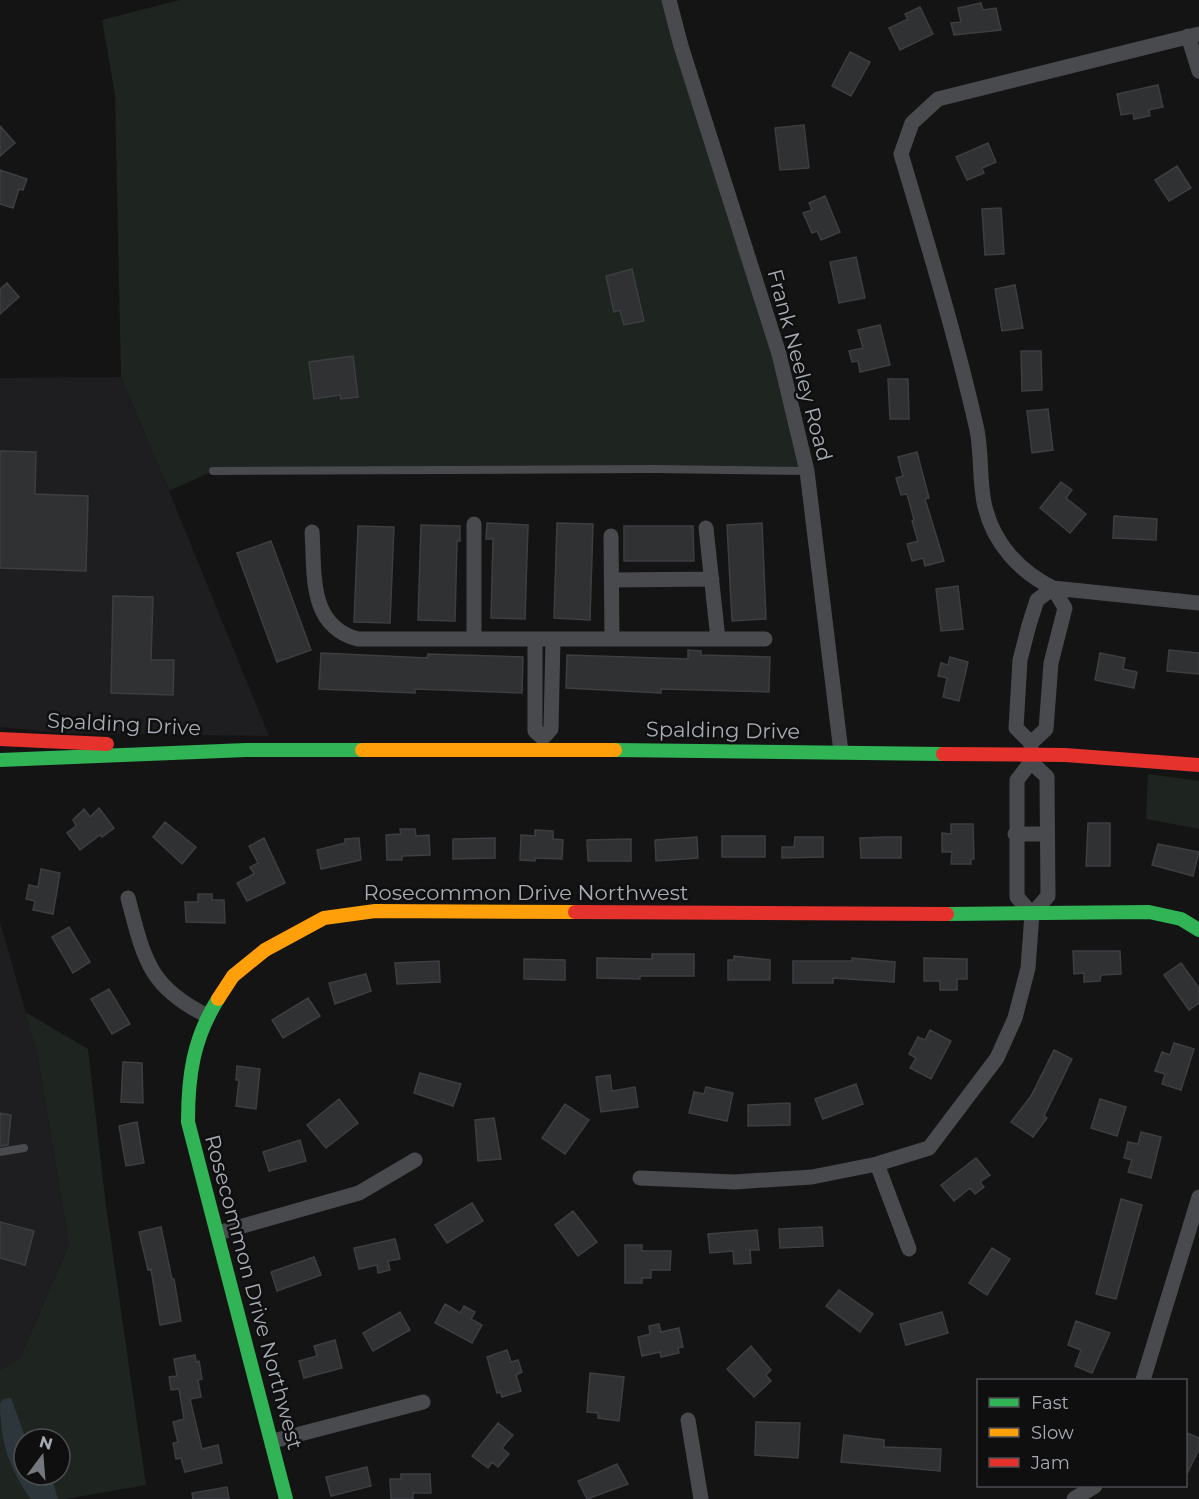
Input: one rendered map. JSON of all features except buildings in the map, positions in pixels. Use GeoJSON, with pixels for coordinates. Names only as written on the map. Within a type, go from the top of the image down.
{"type":"FeatureCollection","features":[{"type":"Feature","properties":{"kind":"street","name":"Frank Neeley Road"},"geometry":{"type":"LineString","coordinates":[[669,0],[681,46],[779,354],[807,471],[841,752]]}},
{"type":"Feature","properties":{"kind":"street"},"geometry":{"type":"LineString","coordinates":[[1199,71],[1194,35],[938,99],[912,123],[901,154],[958,351],[978,434],[985,508],[1007,555],[1034,579],[1053,588],[1199,603]]}},
{"type":"Feature","properties":{"kind":"street"},"geometry":{"type":"LineString","coordinates":[[474,524],[474,639]]}},
{"type":"Feature","properties":{"kind":"street"},"geometry":{"type":"LineString","coordinates":[[706,528],[718,639]]}},
{"type":"Feature","properties":{"kind":"street"},"geometry":{"type":"LineString","coordinates":[[312,531],[317,598],[325,619],[334,630],[358,639],[765,639]]}},
{"type":"Feature","properties":{"kind":"street"},"geometry":{"type":"LineString","coordinates":[[611,536],[612,639]]}},
{"type":"Feature","properties":{"kind":"street"},"geometry":{"type":"LineString","coordinates":[[612,580],[712,579]]}},
{"type":"Feature","properties":{"kind":"street"},"geometry":{"type":"LineString","coordinates":[[640,1178],[734,1182],[812,1177],[877,1164],[929,1148],[997,1058],[1016,1018],[1025,978],[1032,914],[1048,896],[1047,777],[1016,728],[1020,660],[1037,600],[1053,588]]}},
{"type":"Feature","properties":{"kind":"street"},"geometry":{"type":"LineString","coordinates":[[1032,914],[1017,897],[1015,834],[1017,780],[1046,729],[1051,663],[1065,608],[1053,588]]}},
{"type":"Feature","properties":{"kind":"street"},"geometry":{"type":"LineString","coordinates":[[535,639],[535,731],[543,743],[551,729],[553,639]]}},
{"type":"Feature","properties":{"kind":"street","name":"Spalding Drive"},"geometry":{"type":"LineString","coordinates":[[0,739],[246,750]]}},
{"type":"Feature","properties":{"kind":"street","name":"Spalding Drive"},"geometry":{"type":"LineString","coordinates":[[0,760],[246,750],[543,743],[841,752],[1031,753],[1199,765]]}},
{"type":"Feature","properties":{"kind":"street"},"geometry":{"type":"LineString","coordinates":[[1015,834],[1046,834]]}},
{"type":"Feature","properties":{"kind":"street"},"geometry":{"type":"LineString","coordinates":[[128,898],[146,960],[161,986],[183,1004],[208,1016]]}},
{"type":"Feature","properties":{"kind":"street","name":"Rosecommon Drive Northwest"},"geometry":{"type":"LineString","coordinates":[[286,1499],[273,1441],[188,1122],[188,1080],[208,1016],[233,976],[264,950],[324,918],[375,911],[1032,914],[1149,912],[1181,919],[1199,930]]}},
{"type":"Feature","properties":{"kind":"street"},"geometry":{"type":"LineString","coordinates":[[218,1233],[359,1192],[415,1160]]}},
{"type":"Feature","properties":{"kind":"street"},"geometry":{"type":"LineString","coordinates":[[877,1164],[909,1249]]}},
{"type":"Feature","properties":{"kind":"street"},"geometry":{"type":"LineString","coordinates":[[1143,1379],[1199,1197]]}},
{"type":"Feature","properties":{"kind":"street"},"geometry":{"type":"LineString","coordinates":[[273,1441],[423,1402]]}},
{"type":"Feature","properties":{"kind":"street"},"geometry":{"type":"LineString","coordinates":[[688,1420],[701,1499]]}},
{"type":"Feature","properties":{"kind":"street"},"geometry":{"type":"LineString","coordinates":[[1074,1499],[1092,1487]]}},
{"type":"Feature","properties":{"kind":"lane"},"geometry":{"type":"LineString","coordinates":[[213,471],[654,469],[807,471]]}},
{"type":"Feature","properties":{"kind":"lane"},"geometry":{"type":"LineString","coordinates":[[0,1152],[24,1148]]}},
{"type":"Feature","properties":{"kind":"shaded area"},"geometry":{"type":"Polygon","coordinates":[[[180,0],[671,0],[807,471],[213,471],[169,491],[121,377],[115,95],[102,20],[180,0]]]}},
{"type":"Feature","properties":{"kind":"shaded area"},"geometry":{"type":"Polygon","coordinates":[[[121,377],[269,736],[62,733],[0,727],[0,378],[121,377]]]}},
{"type":"Feature","properties":{"kind":"shaded area"},"geometry":{"type":"Polygon","coordinates":[[[1148,774],[1199,781],[1199,829],[1146,819],[1148,774]]]}},
{"type":"Feature","properties":{"kind":"shaded area"},"geometry":{"type":"Polygon","coordinates":[[[0,922],[37,1052],[69,1245],[20,1358],[0,1370],[0,922]]]}},
{"type":"Feature","properties":{"kind":"shaded area"},"geometry":{"type":"Polygon","coordinates":[[[25,1012],[88,1049],[106,1206],[146,1485],[66,1499],[0,1499],[0,1370],[20,1358],[69,1245],[37,1052],[25,1012]]]}},
{"type":"Feature","properties":{"kind":"shaded area"},"geometry":{"type":"Polygon","coordinates":[[[11,1398],[22,1427],[12,1427],[12,1465],[4,1442],[0,1417],[0,1403],[3,1399],[11,1398]]]}},
{"type":"Feature","properties":{"kind":"shaded area"},"geometry":{"type":"Polygon","coordinates":[[[54,1487],[58,1499],[31,1499],[23,1488],[54,1487]]]}},
{"type":"Feature","properties":{"kind":"traffic: fast"},"geometry":{"type":"LineString","coordinates":[[0,760],[246,750],[362,750]]}},
{"type":"Feature","properties":{"kind":"traffic: fast"},"geometry":{"type":"LineString","coordinates":[[615,750],[943,754]]}},
{"type":"Feature","properties":{"kind":"traffic: fast"},"geometry":{"type":"LineString","coordinates":[[947,914],[1149,912],[1181,919],[1199,930]]}},
{"type":"Feature","properties":{"kind":"traffic: fast"},"geometry":{"type":"LineString","coordinates":[[218,999],[203,1029],[194,1058],[189,1089],[188,1122],[286,1499]]}},
{"type":"Feature","properties":{"kind":"traffic: slow"},"geometry":{"type":"LineString","coordinates":[[362,750],[615,750]]}},
{"type":"Feature","properties":{"kind":"traffic: slow"},"geometry":{"type":"LineString","coordinates":[[218,999],[233,976],[265,950],[324,918],[375,911],[575,912]]}},
{"type":"Feature","properties":{"kind":"traffic: jam"},"geometry":{"type":"LineString","coordinates":[[0,739],[107,744]]}},
{"type":"Feature","properties":{"kind":"traffic: jam"},"geometry":{"type":"LineString","coordinates":[[943,754],[1065,755],[1199,765]]}},
{"type":"Feature","properties":{"kind":"traffic: jam"},"geometry":{"type":"LineString","coordinates":[[575,912],[947,914]]}}]}
